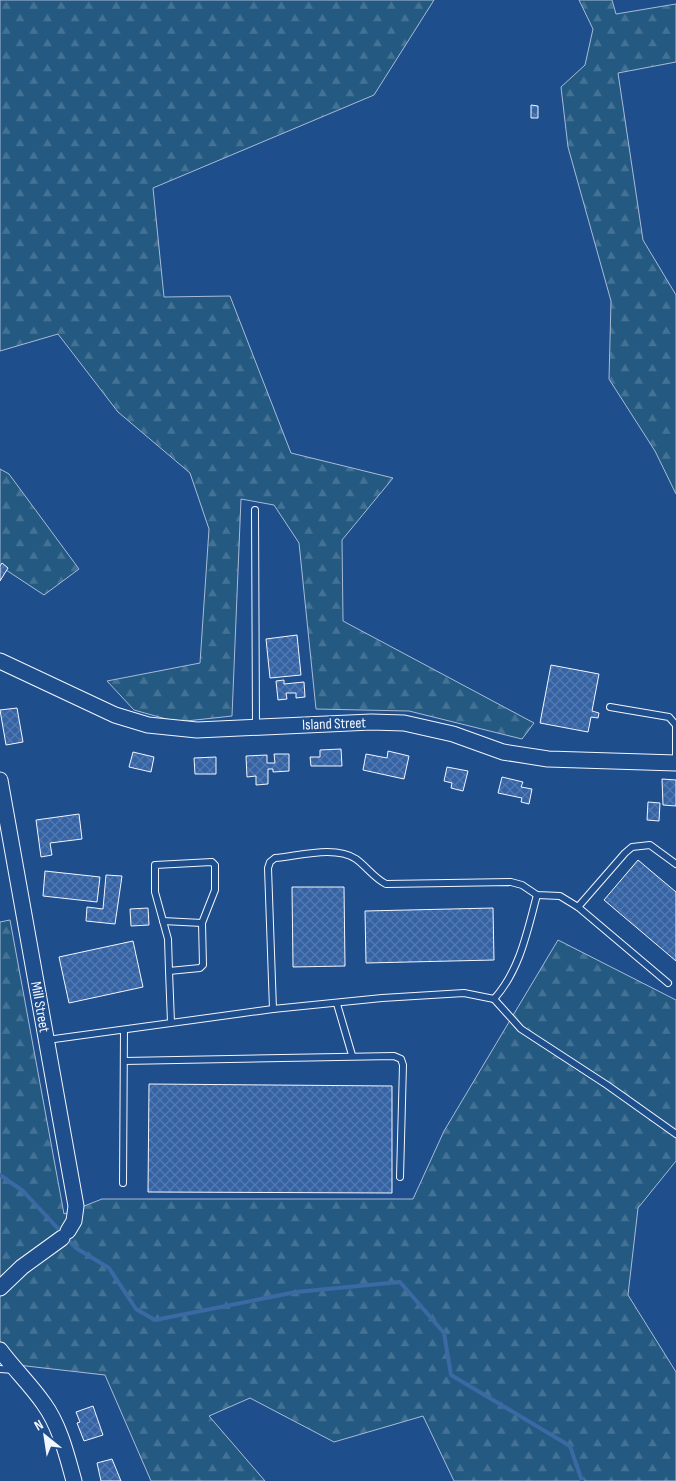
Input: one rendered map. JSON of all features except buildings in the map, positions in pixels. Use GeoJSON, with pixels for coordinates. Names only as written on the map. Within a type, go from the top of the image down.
{"type":"FeatureCollection","features":[{"type":"Feature","properties":{"kind":"street","name":"Island Street"},"geometry":{"type":"LineString","coordinates":[[0,661],[115,714],[148,725],[197,730],[352,723],[404,724],[453,734],[503,752],[548,759],[676,763]]}},
{"type":"Feature","properties":{"kind":"street","name":"Mill Street"},"geometry":{"type":"LineString","coordinates":[[0,780],[76,1206],[74,1221],[65,1235],[22,1267],[0,1288]]}},
{"type":"Feature","properties":{"kind":"street"},"geometry":{"type":"LineString","coordinates":[[0,1350],[7,1370],[22,1375],[46,1406],[64,1446],[74,1481]]}},
{"type":"Feature","properties":{"kind":"lane"},"geometry":{"type":"LineString","coordinates":[[255,510],[256,728]]}},
{"type":"Feature","properties":{"kind":"lane"},"geometry":{"type":"LineString","coordinates":[[610,707],[669,716],[676,725],[676,763]]}},
{"type":"Feature","properties":{"kind":"lane"},"geometry":{"type":"LineString","coordinates":[[578,908],[625,853],[632,848],[650,845],[676,864]]}},
{"type":"Feature","properties":{"kind":"lane"},"geometry":{"type":"LineString","coordinates":[[273,1009],[268,868],[270,862],[275,858],[339,852],[357,860],[378,880],[386,884],[511,882],[522,885],[537,895],[560,896],[578,908],[668,982]]}},
{"type":"Feature","properties":{"kind":"lane"},"geometry":{"type":"LineString","coordinates":[[169,971],[202,967],[202,922],[215,890],[215,865],[212,862],[156,865],[155,892],[168,939],[169,971],[171,1022]]}},
{"type":"Feature","properties":{"kind":"lane"},"geometry":{"type":"LineString","coordinates":[[494,999],[510,978],[520,959],[537,895]]}},
{"type":"Feature","properties":{"kind":"lane"},"geometry":{"type":"LineString","coordinates":[[163,921],[202,922]]}},
{"type":"Feature","properties":{"kind":"lane"},"geometry":{"type":"LineString","coordinates":[[46,1040],[273,1009],[464,993],[494,999],[521,1029],[607,1084],[676,1134]]}},
{"type":"Feature","properties":{"kind":"lane"},"geometry":{"type":"LineString","coordinates":[[337,1004],[352,1055]]}},
{"type":"Feature","properties":{"kind":"lane"},"geometry":{"type":"LineString","coordinates":[[123,1183],[124,1030]]}},
{"type":"Feature","properties":{"kind":"lane"},"geometry":{"type":"LineString","coordinates":[[124,1061],[352,1055],[394,1056],[401,1059],[403,1066],[400,1177]]}},
{"type":"Feature","properties":{"kind":"green space"},"geometry":{"type":"Polygon","coordinates":[[[0,0],[434,0],[374,95],[153,188],[164,297],[230,296],[291,453],[393,478],[342,540],[343,621],[534,723],[522,739],[409,711],[316,709],[299,543],[274,505],[241,499],[232,716],[177,722],[134,710],[107,681],[200,663],[209,529],[190,473],[118,412],[58,334],[0,351],[0,0]]]}},
{"type":"Feature","properties":{"kind":"green space"},"geometry":{"type":"Polygon","coordinates":[[[579,0],[612,0],[616,14],[676,4],[676,62],[618,73],[643,240],[676,295],[676,494],[655,451],[609,379],[611,301],[568,147],[561,87],[585,65],[593,29],[579,0]]]}},
{"type":"Feature","properties":{"kind":"green space"},"geometry":{"type":"Polygon","coordinates":[[[0,469],[9,474],[79,569],[44,595],[0,566],[0,469]]]}},
{"type":"Feature","properties":{"kind":"green space"},"geometry":{"type":"Polygon","coordinates":[[[10,920],[64,1214],[102,1199],[413,1199],[444,1131],[558,940],[676,1000],[676,1161],[638,1208],[628,1295],[676,1372],[676,1481],[454,1481],[423,1416],[334,1442],[250,1398],[209,1416],[265,1481],[151,1481],[105,1375],[0,1363],[0,922],[10,920]]]}},
{"type":"Feature","properties":{"kind":"waterway"},"geometry":{"type":"LineString","coordinates":[[0,1175],[23,1191],[76,1248],[109,1268],[136,1309],[155,1320],[296,1292],[400,1282],[444,1333],[451,1375],[570,1446],[582,1481]]}}]}
